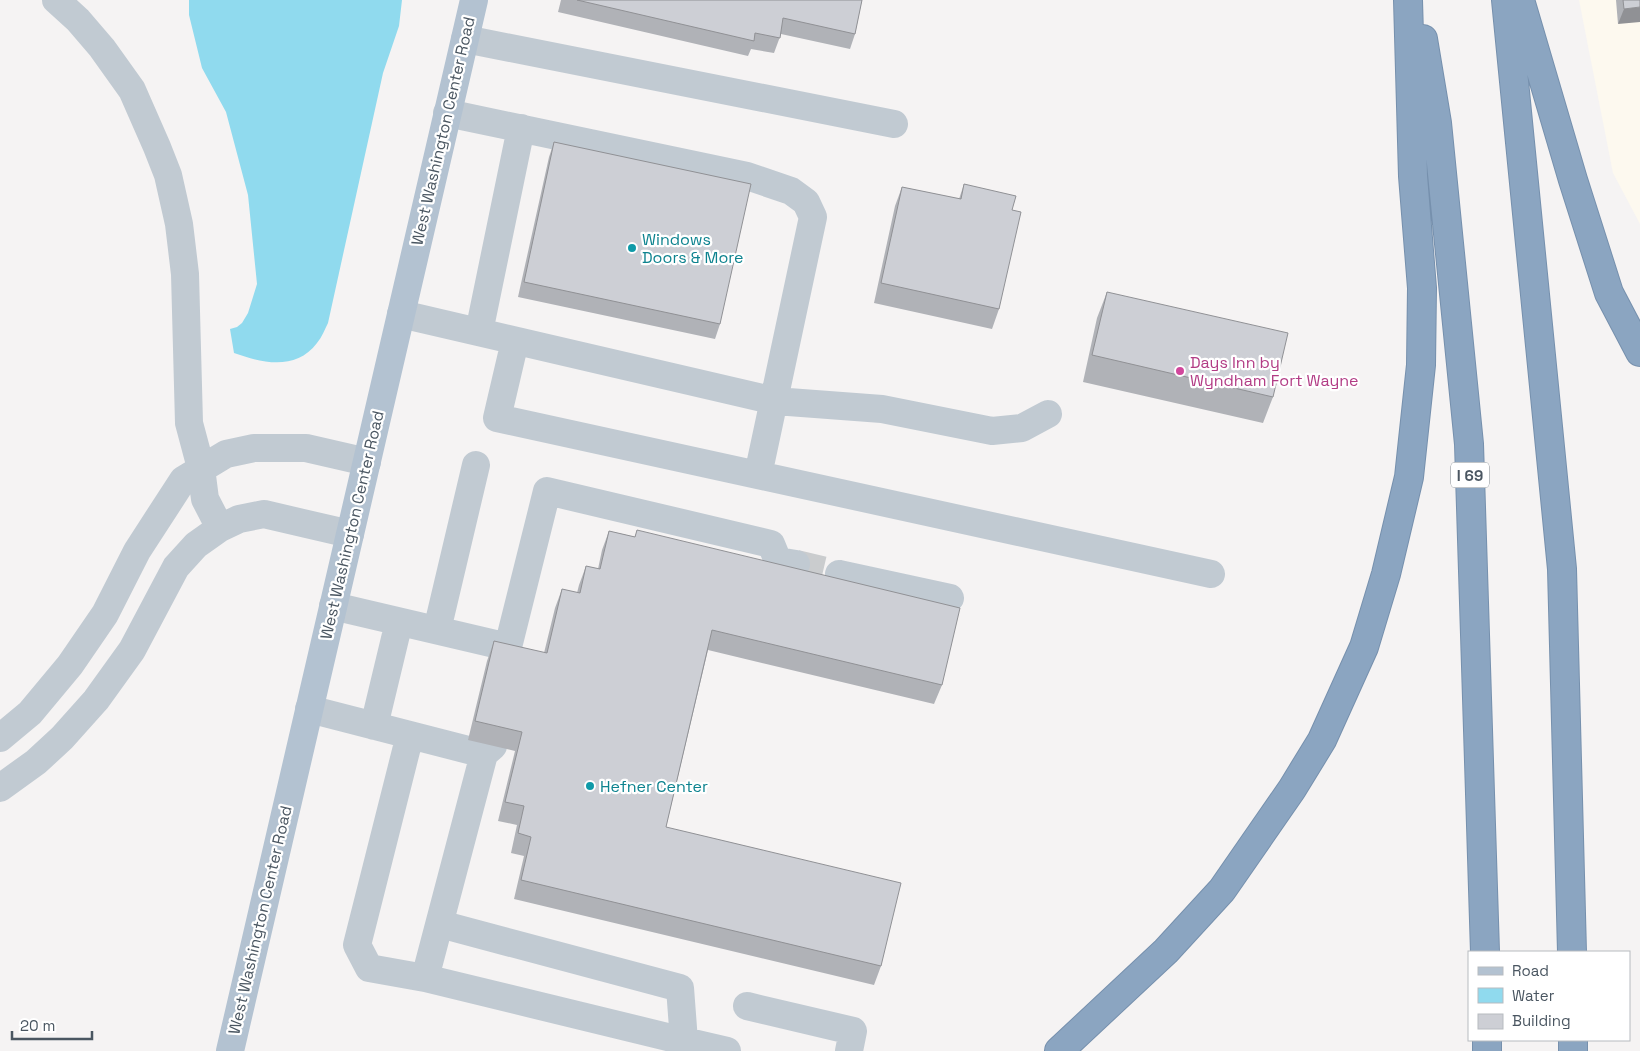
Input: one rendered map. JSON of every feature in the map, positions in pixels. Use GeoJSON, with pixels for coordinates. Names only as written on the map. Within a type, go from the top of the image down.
{"type":"FeatureCollection","features":[{"type":"Feature","properties":{"kind":"highway"},"geometry":{"type":"LineString","coordinates":[[1059,1051],[1166,951],[1222,890],[1292,790],[1322,740],[1364,647],[1386,574],[1409,477],[1421,365],[1422,288],[1413,176],[1408,0]]}},
{"type":"Feature","properties":{"kind":"highway","name":"I 69"},"geometry":{"type":"LineString","coordinates":[[1417,0],[1437,124],[1469,444],[1485,951]]}},
{"type":"Feature","properties":{"kind":"highway"},"geometry":{"type":"LineString","coordinates":[[1506,0],[1562,569],[1572,951]]}},
{"type":"Feature","properties":{"kind":"highway"},"geometry":{"type":"LineString","coordinates":[[1520,0],[1573,180],[1609,293],[1640,352]]}},
{"type":"Feature","properties":{"kind":"main road","name":"West Washington Center Road"},"geometry":{"type":"LineString","coordinates":[[230,1051],[474,0]]}},
{"type":"Feature","properties":{"kind":"lane"},"geometry":{"type":"LineString","coordinates":[[56,0],[90,34],[132,90],[158,147],[168,175],[179,224],[185,274],[189,424],[201,468],[205,500],[220,528]]}},
{"type":"Feature","properties":{"kind":"lane"},"geometry":{"type":"LineString","coordinates":[[464,39],[894,124]]}},
{"type":"Feature","properties":{"kind":"lane"},"geometry":{"type":"LineString","coordinates":[[447,113],[747,176],[791,191],[806,202],[813,217],[758,475]]}},
{"type":"Feature","properties":{"kind":"lane"},"geometry":{"type":"LineString","coordinates":[[479,332],[521,128]]}},
{"type":"Feature","properties":{"kind":"lane"},"geometry":{"type":"LineString","coordinates":[[401,314],[774,402],[882,410],[992,432],[1022,428],[1048,414]]}},
{"type":"Feature","properties":{"kind":"lane"},"geometry":{"type":"LineString","coordinates":[[515,341],[497,418],[1211,574]]}},
{"type":"Feature","properties":{"kind":"lane"},"geometry":{"type":"LineString","coordinates":[[0,738],[30,713],[70,666],[105,614],[137,551],[183,480],[226,454],[254,448],[306,448],[367,462]]}},
{"type":"Feature","properties":{"kind":"lane"},"geometry":{"type":"LineString","coordinates":[[437,630],[476,465]]}},
{"type":"Feature","properties":{"kind":"lane"},"geometry":{"type":"LineString","coordinates":[[333,606],[437,630],[510,657],[546,491],[770,544],[778,561],[796,564]]}},
{"type":"Feature","properties":{"kind":"lane"},"geometry":{"type":"LineString","coordinates":[[0,788],[36,762],[62,738],[96,700],[132,650],[176,567],[196,546],[220,528],[239,519],[264,514],[350,534]]}},
{"type":"Feature","properties":{"kind":"lane"},"geometry":{"type":"LineString","coordinates":[[839,574],[950,598]]}},
{"type":"Feature","properties":{"kind":"lane"},"geometry":{"type":"LineString","coordinates":[[374,726],[399,622]]}},
{"type":"Feature","properties":{"kind":"lane"},"geometry":{"type":"LineString","coordinates":[[309,709],[410,736],[488,750],[425,978]]}},
{"type":"Feature","properties":{"kind":"lane"},"geometry":{"type":"LineString","coordinates":[[410,736],[357,945],[369,968],[425,978],[727,1051]]}},
{"type":"Feature","properties":{"kind":"lane"},"geometry":{"type":"LineString","coordinates":[[440,924],[680,988],[684,1041]]}},
{"type":"Feature","properties":{"kind":"lane"},"geometry":{"type":"LineString","coordinates":[[747,1006],[853,1031],[849,1051]]}},
{"type":"Feature","properties":{"kind":"shaded area"},"geometry":{"type":"Polygon","coordinates":[[[1579,0],[1640,0],[1640,224],[1613,173],[1579,0]]]}},
{"type":"Feature","properties":{"kind":"water"},"geometry":{"type":"Polygon","coordinates":[[[189,0],[402,0],[399,26],[383,73],[328,323],[319,341],[309,352],[289,361],[267,362],[234,353],[230,329],[242,323],[248,313],[257,284],[248,195],[226,112],[202,68],[189,15],[189,0]]]}},
{"type":"Feature","properties":{"kind":"building"},"geometry":{"type":"Polygon","coordinates":[[[577,0],[862,0],[855,34],[783,18],[780,38],[755,33],[754,41],[577,0]]]}},
{"type":"Feature","properties":{"kind":"building"},"geometry":{"type":"Polygon","coordinates":[[[1623,0],[1640,0],[1640,7],[1624,9],[1623,0]]]}},
{"type":"Feature","properties":{"kind":"building","name":"Windows Doors & More"},"geometry":{"type":"Polygon","coordinates":[[[554,142],[751,184],[720,324],[524,282],[554,142]]]}},
{"type":"Feature","properties":{"kind":"building"},"geometry":{"type":"Polygon","coordinates":[[[964,184],[1016,196],[1012,210],[1021,212],[999,309],[881,283],[902,187],[961,199],[964,184]]]}},
{"type":"Feature","properties":{"kind":"building"},"geometry":{"type":"Polygon","coordinates":[[[1107,292],[1288,333],[1273,397],[1092,355],[1107,292]]]}},
{"type":"Feature","properties":{"kind":"building","name":"Hefner Center"},"geometry":{"type":"Polygon","coordinates":[[[637,530],[960,608],[942,685],[712,630],[666,827],[901,883],[881,966],[521,880],[531,837],[518,833],[524,806],[505,802],[522,732],[475,721],[494,641],[547,653],[562,589],[580,593],[586,566],[600,569],[609,531],[635,537],[637,530]]]}},
{"type":"Feature","properties":{"kind":"tunnel"},"geometry":{"type":"LineString","coordinates":[[796,564],[839,574]]}},
{"type":"Feature","properties":{"kind":"place","name":"Windows Doors & More"},"geometry":{"type":"Point","coordinates":[632,248]}},
{"type":"Feature","properties":{"kind":"place","name":"Days Inn by Wyndham Fort Wayne"},"geometry":{"type":"Point","coordinates":[1180,371]}},
{"type":"Feature","properties":{"kind":"place","name":"Hefner Center"},"geometry":{"type":"Point","coordinates":[590,786]}}]}
